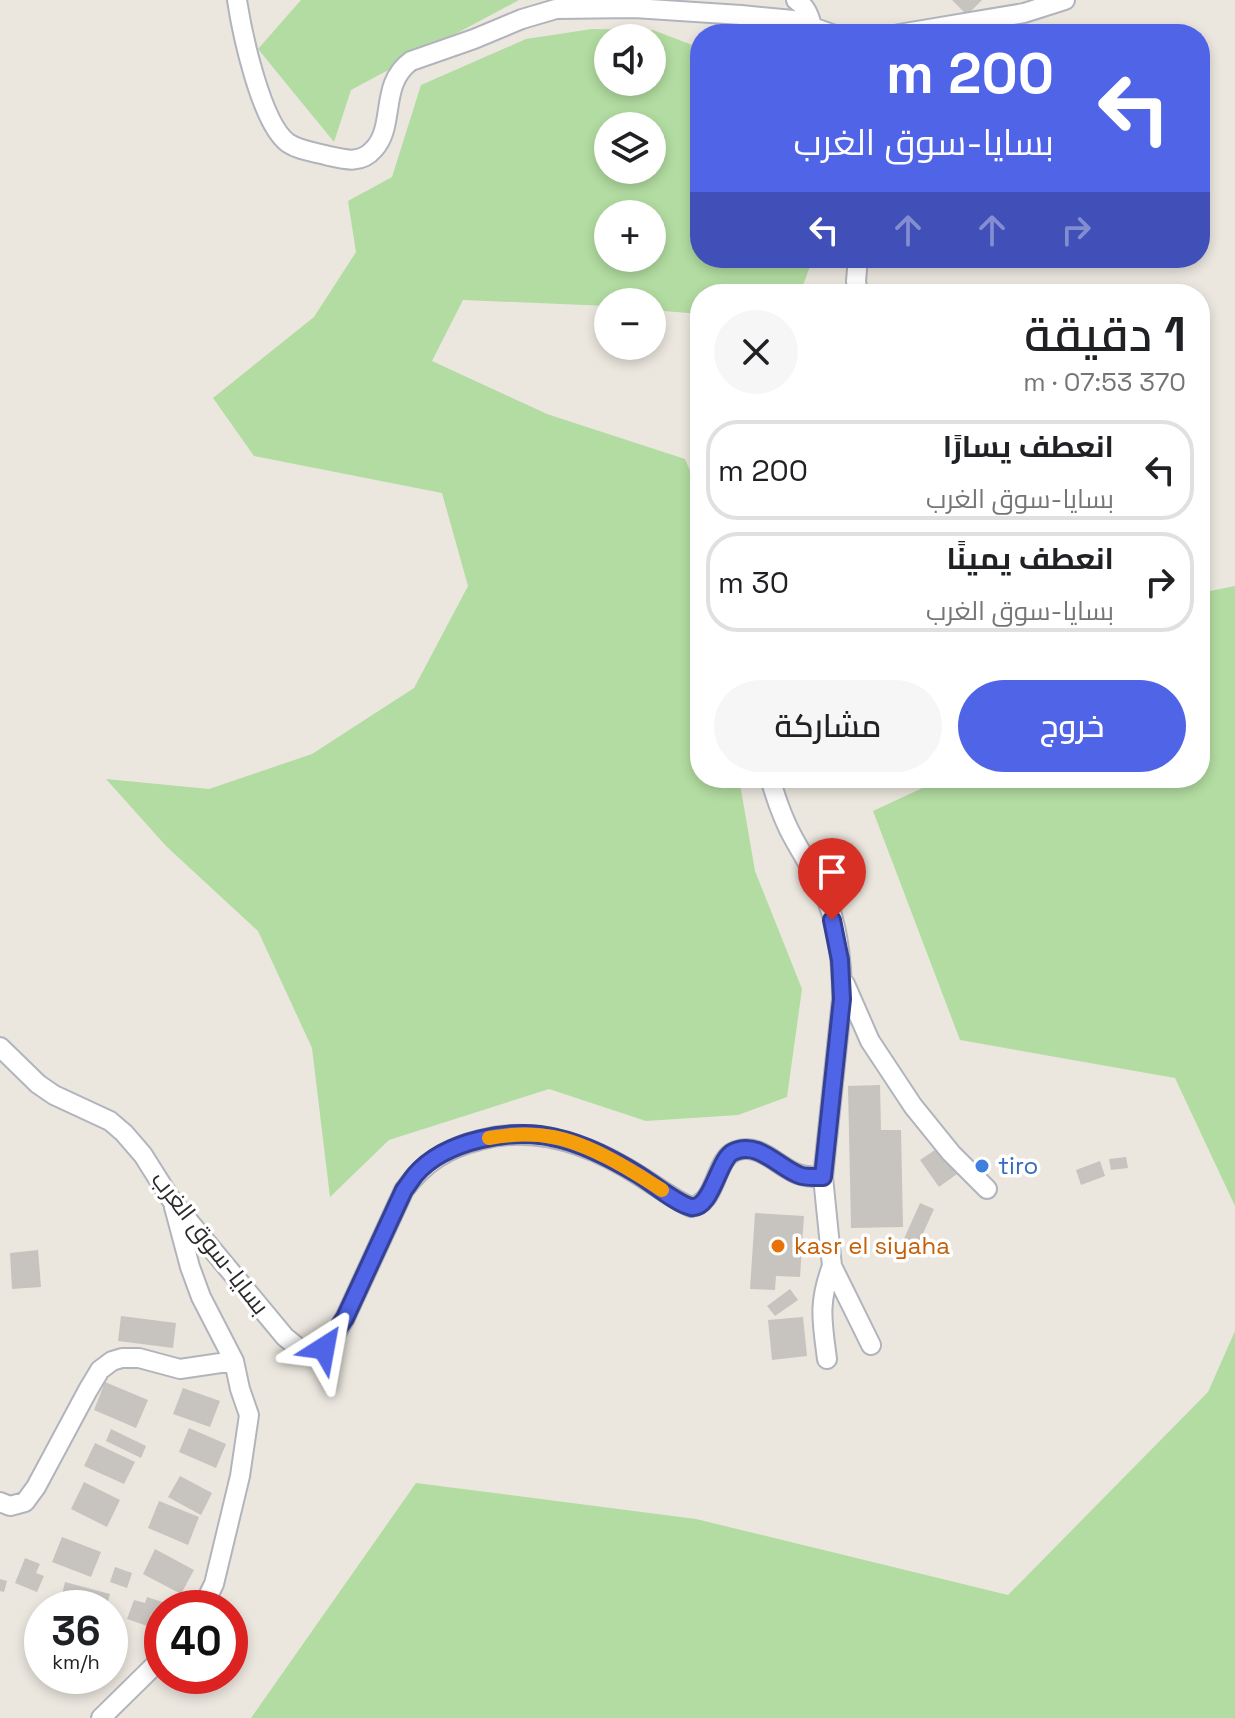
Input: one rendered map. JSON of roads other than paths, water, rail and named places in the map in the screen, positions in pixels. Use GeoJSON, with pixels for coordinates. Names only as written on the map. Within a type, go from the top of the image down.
{"type":"FeatureCollection","features":[{"type":"Feature","properties":{"kind":"street"},"geometry":{"type":"LineString","coordinates":[[237,0],[242,35],[254,74],[279,134],[290,144],[307,152],[355,161],[366,157],[377,146],[395,78],[403,67],[411,61],[534,15],[556,9],[634,8],[780,19],[803,24]]}},
{"type":"Feature","properties":{"kind":"street"},"geometry":{"type":"LineString","coordinates":[[796,0],[809,14],[812,24]]}},
{"type":"Feature","properties":{"kind":"street"},"geometry":{"type":"LineString","coordinates":[[959,24],[1024,13],[1065,0]]}},
{"type":"Feature","properties":{"kind":"street"},"geometry":{"type":"LineString","coordinates":[[773,788],[793,838],[826,898],[838,942],[842,999],[823,1177],[832,1266],[871,1345]]}},
{"type":"Feature","properties":{"kind":"street"},"geometry":{"type":"LineString","coordinates":[[842,978],[870,1041],[913,1106],[951,1153],[987,1189]]}},
{"type":"Feature","properties":{"kind":"street","name":"بسايا-سوق الغرب"},"geometry":{"type":"LineString","coordinates":[[0,1047],[20,1068],[54,1095],[110,1121],[124,1133],[143,1155],[172,1201],[285,1337],[311,1355],[324,1348],[345,1318],[396,1207],[416,1174],[429,1163],[463,1145],[509,1135],[533,1134],[556,1138],[605,1157],[691,1207],[702,1203],[729,1154],[736,1150],[755,1150],[801,1176],[823,1177]]}},
{"type":"Feature","properties":{"kind":"street"},"geometry":{"type":"LineString","coordinates":[[172,1201],[190,1267],[201,1297],[234,1361],[249,1415],[237,1491],[211,1590]]}},
{"type":"Feature","properties":{"kind":"street"},"geometry":{"type":"LineString","coordinates":[[827,1359],[822,1304],[832,1266]]}},
{"type":"Feature","properties":{"kind":"street"},"geometry":{"type":"LineString","coordinates":[[0,1502],[10,1506],[25,1502],[100,1370],[112,1361],[139,1358],[180,1369],[234,1361]]}},
{"type":"Feature","properties":{"kind":"street"},"geometry":{"type":"LineString","coordinates":[[101,1718],[144,1675]]}},
{"type":"Feature","properties":{"kind":"place","name":"tiro"},"geometry":{"type":"Point","coordinates":[982,1166]}},
{"type":"Feature","properties":{"kind":"place","name":"kasr el siyaha"},"geometry":{"type":"Point","coordinates":[778,1246]}}]}
